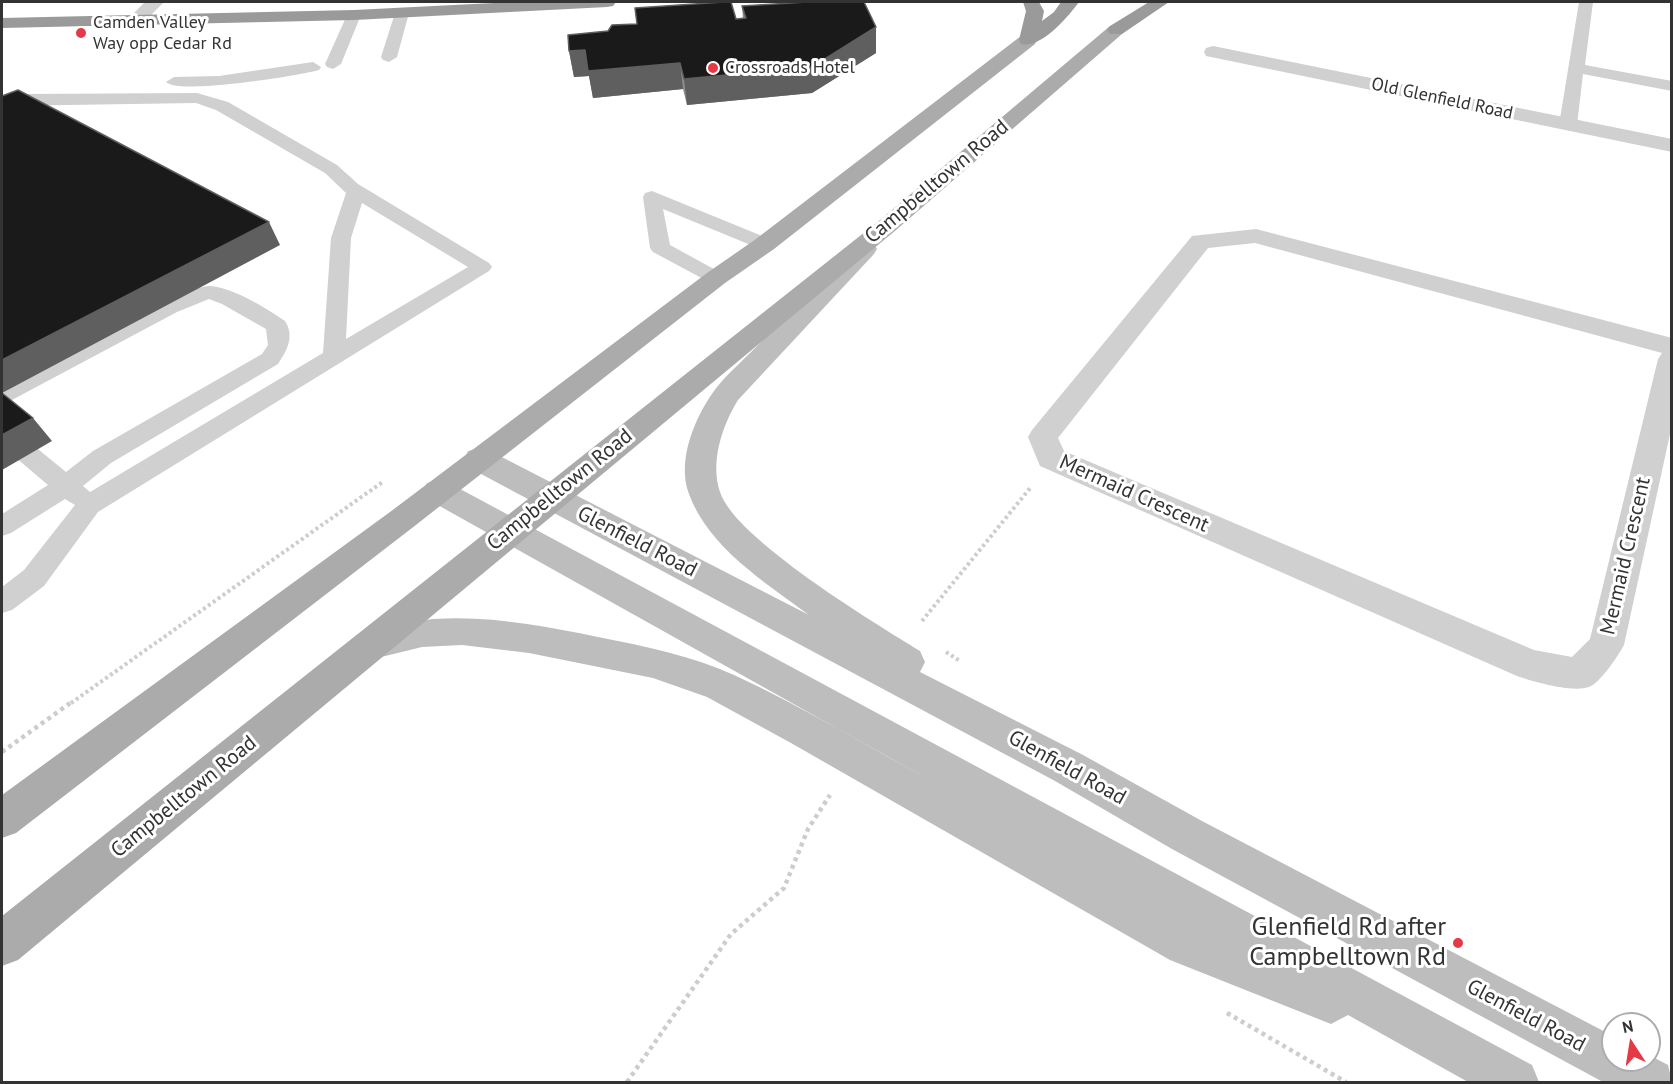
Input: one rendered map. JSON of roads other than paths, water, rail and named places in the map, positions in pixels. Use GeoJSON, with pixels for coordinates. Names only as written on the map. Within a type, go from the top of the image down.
{"type":"FeatureCollection","features":[{"type":"Feature","properties":{"kind":"highway"},"geometry":{"type":"LineString","coordinates":[[2,23],[354,15],[607,2]]}},
{"type":"Feature","properties":{"kind":"highway"},"geometry":{"type":"LineString","coordinates":[[1028,40],[1035,11],[1031,2]]}},
{"type":"Feature","properties":{"kind":"highway"},"geometry":{"type":"LineString","coordinates":[[1028,40],[1060,16],[1070,2]]}},
{"type":"Feature","properties":{"kind":"highway"},"geometry":{"type":"LineString","coordinates":[[1116,30],[1130,2]]}},
{"type":"Feature","properties":{"kind":"highway"},"geometry":{"type":"LineString","coordinates":[[1116,30],[1160,2]]}},
{"type":"Feature","properties":{"kind":"main road","name":"Campbelltown Road"},"geometry":{"type":"LineString","coordinates":[[2,944],[888,225],[1116,30]]}},
{"type":"Feature","properties":{"kind":"main road"},"geometry":{"type":"LineString","coordinates":[[2,819],[438,492],[716,278],[765,244],[1028,40]]}},
{"type":"Feature","properties":{"kind":"main road"},"geometry":{"type":"LineString","coordinates":[[888,225],[728,394],[717,410],[702,449],[700,467],[705,495],[717,517],[732,536],[828,610],[1069,768]]}},
{"type":"Feature","properties":{"kind":"main road","name":"Glenfield Road"},"geometry":{"type":"LineString","coordinates":[[479,459],[551,499],[1069,768],[1187,835],[1651,1083]]}},
{"type":"Feature","properties":{"kind":"main road"},"geometry":{"type":"LineString","coordinates":[[438,492],[513,531],[1515,1083]]}},
{"type":"Feature","properties":{"kind":"main road"},"geometry":{"type":"LineString","coordinates":[[373,644],[422,633],[462,631],[529,638],[653,663],[720,686],[1186,944],[1458,1052]]}},
{"type":"Feature","properties":{"kind":"street"},"geometry":{"type":"LineString","coordinates":[[136,20],[155,2]]}},
{"type":"Feature","properties":{"kind":"street","name":"Old Glenfield Road"},"geometry":{"type":"LineString","coordinates":[[1214,52],[1671,146]]}},
{"type":"Feature","properties":{"kind":"street","name":"Mermaid Crescent"},"geometry":{"type":"LineString","coordinates":[[1671,347],[1256,236],[1217,238],[1201,241],[1043,437],[1051,458],[1530,665],[1580,674],[1606,645],[1671,359]]}},
{"type":"Feature","properties":{"kind":"lane"},"geometry":{"type":"LineString","coordinates":[[1568,124],[1586,2]]}},
{"type":"Feature","properties":{"kind":"lane"},"geometry":{"type":"LineString","coordinates":[[389,57],[402,13]]}},
{"type":"Feature","properties":{"kind":"lane"},"geometry":{"type":"LineString","coordinates":[[333,64],[354,15]]}},
{"type":"Feature","properties":{"kind":"lane"},"geometry":{"type":"LineString","coordinates":[[2,87],[219,81],[313,67]]}},
{"type":"Feature","properties":{"kind":"lane"},"geometry":{"type":"LineString","coordinates":[[1576,68],[1671,86]]}},
{"type":"Feature","properties":{"kind":"lane"},"geometry":{"type":"LineString","coordinates":[[2,101],[197,98],[222,106],[331,169],[356,191],[482,267],[89,505],[34,578],[2,602]]}},
{"type":"Feature","properties":{"kind":"lane"},"geometry":{"type":"LineString","coordinates":[[334,356],[341,238],[356,191]]}},
{"type":"Feature","properties":{"kind":"lane"},"geometry":{"type":"LineString","coordinates":[[716,278],[660,248],[652,197],[765,244]]}},
{"type":"Feature","properties":{"kind":"lane"},"geometry":{"type":"LineString","coordinates":[[2,396],[169,307],[209,292],[230,299],[277,326],[279,345],[270,359],[102,457],[66,486],[2,526]]}},
{"type":"Feature","properties":{"kind":"lane"},"geometry":{"type":"LineString","coordinates":[[2,433],[89,505]]}},
{"type":"Feature","properties":{"kind":"place","name":"Camden Valley Way opp Cedar Rd"},"geometry":{"type":"Point","coordinates":[81,33]}},
{"type":"Feature","properties":{"kind":"place","name":"Crossroads Hotel"},"geometry":{"type":"Point","coordinates":[713,68]}},
{"type":"Feature","properties":{"kind":"place","name":"Glenfield Rd after Campbelltown Rd"},"geometry":{"type":"Point","coordinates":[1458,943]}}]}
